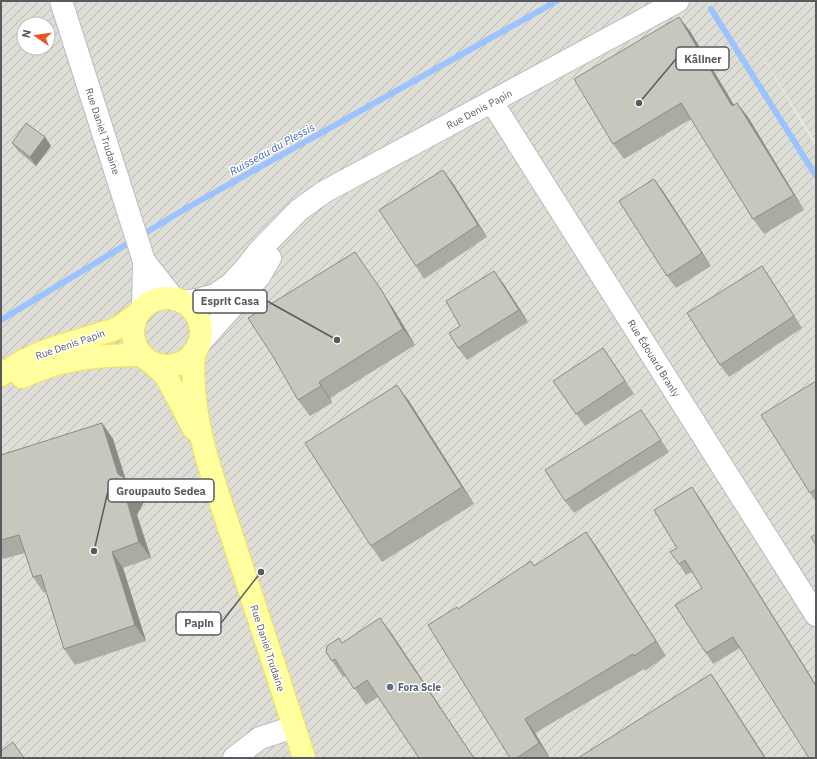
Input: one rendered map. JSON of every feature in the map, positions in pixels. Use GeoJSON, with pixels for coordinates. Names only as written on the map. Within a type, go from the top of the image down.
{"type":"FeatureCollection","features":[{"type":"Feature","properties":{"kind":"main road"},"geometry":{"type":"LineString","coordinates":[[163,298],[178,300],[190,308],[197,316],[201,335],[196,348],[188,359],[180,364],[161,366],[147,359],[136,346],[133,335],[134,324],[141,311],[152,302],[163,298]]}},
{"type":"Feature","properties":{"kind":"main road","name":"Rue Denis Papin"},"geometry":{"type":"LineString","coordinates":[[1,375],[23,361],[40,353],[116,329],[141,311]]}},
{"type":"Feature","properties":{"kind":"main road","name":"Rue Daniel Trudaine"},"geometry":{"type":"LineString","coordinates":[[196,348],[193,370],[194,389],[203,448]]}},
{"type":"Feature","properties":{"kind":"main road","name":"Rue Denis Papin"},"geometry":{"type":"LineString","coordinates":[[1,386],[39,370],[66,361],[90,356],[147,359]]}},
{"type":"Feature","properties":{"kind":"main road","name":"Rue Daniel Trudaine"},"geometry":{"type":"LineString","coordinates":[[147,359],[166,376],[203,448],[304,758]]}},
{"type":"Feature","properties":{"kind":"street","name":"Rue Daniel Trudaine"},"geometry":{"type":"LineString","coordinates":[[61,1],[144,261],[141,311]]}},
{"type":"Feature","properties":{"kind":"street","name":"Rue Denis Papin"},"geometry":{"type":"LineString","coordinates":[[178,300],[197,300],[215,295],[231,284],[259,251],[303,206],[324,192],[678,1]]}},
{"type":"Feature","properties":{"kind":"street","name":"Rue Édouard Branly"},"geometry":{"type":"LineString","coordinates":[[492,102],[816,615]]}},
{"type":"Feature","properties":{"kind":"street","name":"Rue Denis Papin"},"geometry":{"type":"LineString","coordinates":[[196,348],[259,277],[286,224]]}},
{"type":"Feature","properties":{"kind":"street","name":"Rue Daniel Trudaine"},"geometry":{"type":"LineString","coordinates":[[144,261],[178,300]]}},
{"type":"Feature","properties":{"kind":"street"},"geometry":{"type":"LineString","coordinates":[[234,758],[260,738],[294,727]]}},
{"type":"Feature","properties":{"kind":"shaded area"},"geometry":{"type":"Polygon","coordinates":[[[1,1],[816,1],[816,143],[750,36],[816,147],[816,758],[1,758],[1,1]]]}},
{"type":"Feature","properties":{"kind":"building"},"geometry":{"type":"Polygon","coordinates":[[[679,17],[732,106],[737,103],[794,195],[753,219],[681,103],[613,144],[574,79],[679,17]]]}},
{"type":"Feature","properties":{"kind":"building"},"geometry":{"type":"Polygon","coordinates":[[[26,123],[45,137],[30,157],[12,143],[26,123]]]}},
{"type":"Feature","properties":{"kind":"building"},"geometry":{"type":"Polygon","coordinates":[[[443,170],[478,225],[416,266],[379,210],[443,170]]]}},
{"type":"Feature","properties":{"kind":"building"},"geometry":{"type":"Polygon","coordinates":[[[654,179],[702,253],[667,276],[619,201],[654,179]]]}},
{"type":"Feature","properties":{"kind":"building"},"geometry":{"type":"Polygon","coordinates":[[[355,252],[382,291],[403,329],[319,382],[321,386],[298,400],[274,358],[248,318],[355,252]]]}},
{"type":"Feature","properties":{"kind":"building"},"geometry":{"type":"Polygon","coordinates":[[[762,266],[794,316],[720,365],[687,313],[762,266]]]}},
{"type":"Feature","properties":{"kind":"building"},"geometry":{"type":"Polygon","coordinates":[[[494,271],[519,310],[458,348],[449,333],[460,326],[446,301],[494,271]]]}},
{"type":"Feature","properties":{"kind":"building"},"geometry":{"type":"Polygon","coordinates":[[[603,348],[625,381],[576,414],[553,381],[603,348]]]}},
{"type":"Feature","properties":{"kind":"building"},"geometry":{"type":"Polygon","coordinates":[[[816,381],[816,489],[810,493],[761,415],[816,381]]]}},
{"type":"Feature","properties":{"kind":"building"},"geometry":{"type":"Polygon","coordinates":[[[397,385],[462,487],[371,546],[305,443],[397,385]]]}},
{"type":"Feature","properties":{"kind":"building"},"geometry":{"type":"Polygon","coordinates":[[[641,410],[661,440],[565,501],[545,470],[641,410]]]}},
{"type":"Feature","properties":{"kind":"building"},"geometry":{"type":"Polygon","coordinates":[[[102,423],[118,474],[134,484],[126,498],[139,542],[112,552],[135,625],[64,649],[41,575],[33,577],[19,535],[1,540],[1,455],[102,423]]]}},
{"type":"Feature","properties":{"kind":"building"},"geometry":{"type":"Polygon","coordinates":[[[692,487],[816,686],[816,758],[809,758],[733,637],[706,653],[675,605],[702,588],[685,560],[679,564],[670,552],[677,548],[654,510],[692,487]]]}},
{"type":"Feature","properties":{"kind":"building"},"geometry":{"type":"Polygon","coordinates":[[[586,532],[656,641],[634,656],[633,654],[525,719],[539,743],[517,758],[510,758],[428,625],[457,607],[458,609],[531,561],[534,566],[586,532]]]}},
{"type":"Feature","properties":{"kind":"building"},"geometry":{"type":"Polygon","coordinates":[[[816,534],[816,545],[811,537],[816,534]]]}},
{"type":"Feature","properties":{"kind":"building","name":"Fora Scie"},"geometry":{"type":"Polygon","coordinates":[[[380,618],[474,758],[419,758],[367,680],[354,689],[335,659],[332,661],[326,652],[327,646],[339,638],[342,643],[380,618]]]}},
{"type":"Feature","properties":{"kind":"building"},"geometry":{"type":"Polygon","coordinates":[[[711,674],[765,758],[578,758],[711,674]]]}},
{"type":"Feature","properties":{"kind":"building"},"geometry":{"type":"Polygon","coordinates":[[[13,742],[24,758],[1,758],[1,751],[13,742]]]}},
{"type":"Feature","properties":{"kind":"waterway","name":"Ruisseau du Plessis"},"geometry":{"type":"LineString","coordinates":[[1,320],[185,209],[557,1]]}},
{"type":"Feature","properties":{"kind":"waterway"},"geometry":{"type":"LineString","coordinates":[[711,9],[816,176]]}},
{"type":"Feature","properties":{"kind":"place","name":"Kâliner"},"geometry":{"type":"Point","coordinates":[639,103]}},
{"type":"Feature","properties":{"kind":"place","name":"Esprit Casa"},"geometry":{"type":"Point","coordinates":[337,340]}},
{"type":"Feature","properties":{"kind":"place","name":"Groupauto Sedea"},"geometry":{"type":"Point","coordinates":[94,551]}},
{"type":"Feature","properties":{"kind":"place","name":"Papin"},"geometry":{"type":"Point","coordinates":[261,572]}},
{"type":"Feature","properties":{"kind":"place","name":"Fora Scie"},"geometry":{"type":"Point","coordinates":[390,687]}}]}
